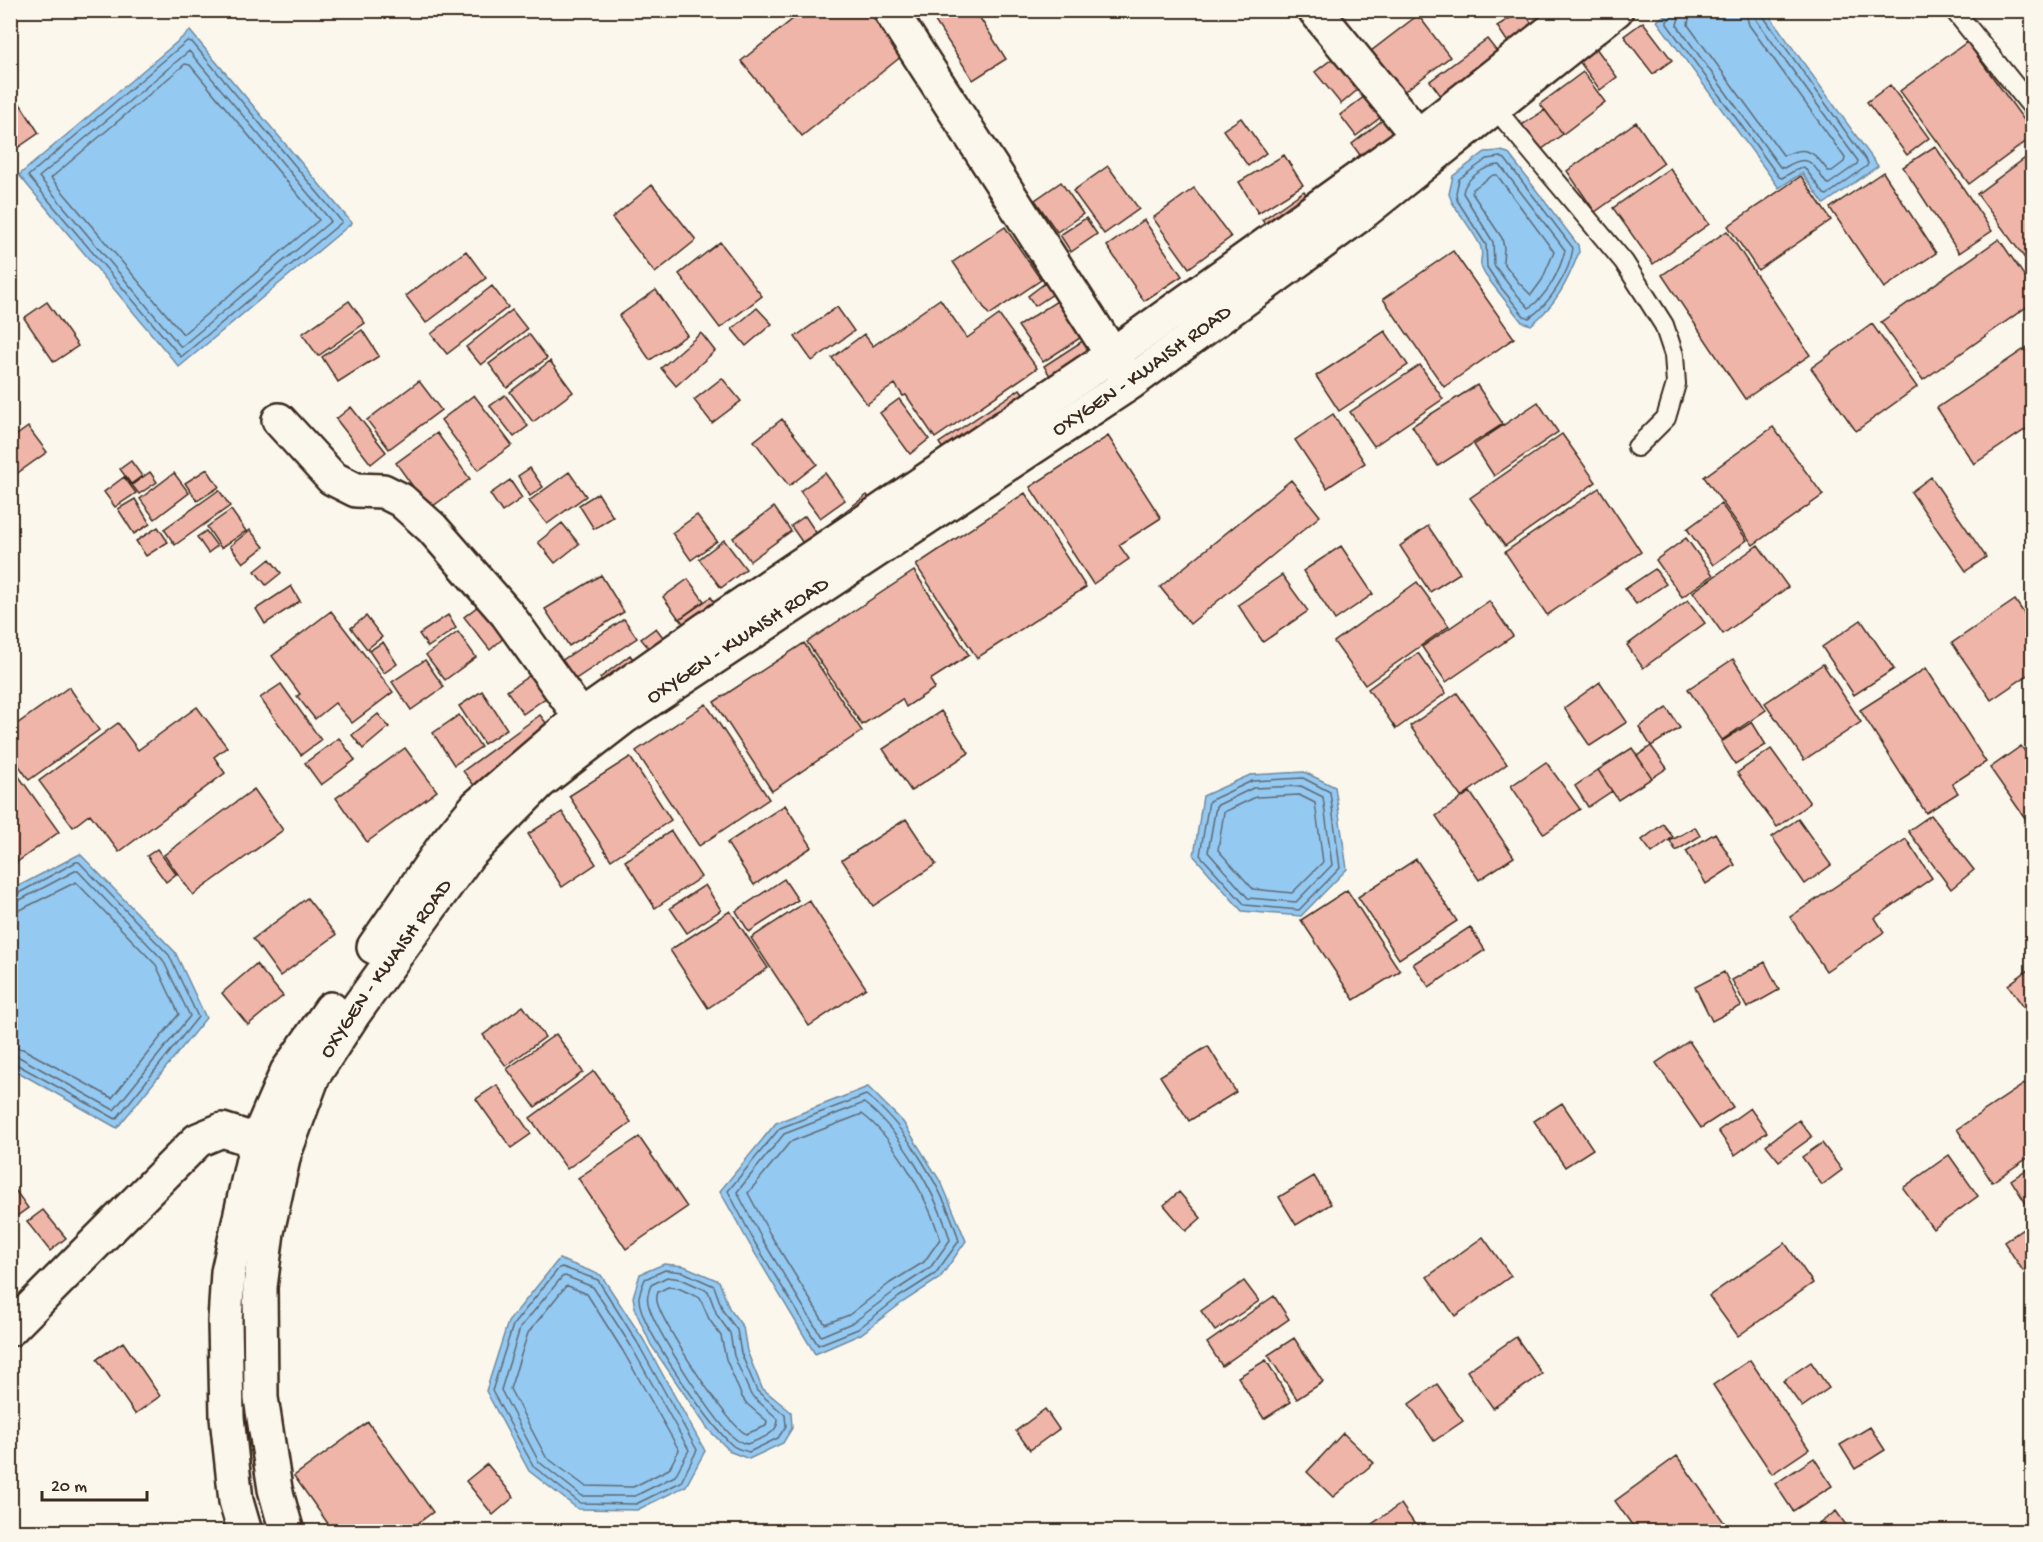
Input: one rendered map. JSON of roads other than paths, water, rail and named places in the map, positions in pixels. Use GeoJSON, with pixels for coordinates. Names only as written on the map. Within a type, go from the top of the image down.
{"type":"FeatureCollection","features":[{"type":"Feature","properties":{"kind":"main road"},"geometry":{"type":"LineString","coordinates":[[890,10],[1130,383]]}},
{"type":"Feature","properties":{"kind":"main road"},"geometry":{"type":"LineString","coordinates":[[1315,10],[1418,136]]}},
{"type":"Feature","properties":{"kind":"main road","name":"OXYGEN - KWAISH ROAD"},"geometry":{"type":"LineString","coordinates":[[245,1532],[236,1501],[227,1417],[225,1321],[228,1272],[270,1147],[287,1072],[444,846],[477,806],[581,717],[706,629],[1112,355],[1418,136],[1577,10]]}},
{"type":"Feature","properties":{"kind":"main road","name":"OXYGEN - KWAISH ROAD"},"geometry":{"type":"LineString","coordinates":[[287,1532],[275,1488],[261,1398],[260,1287],[267,1232],[270,1147],[354,1013],[468,855],[540,782],[624,717],[1130,383],[1357,217],[1616,10]]}},
{"type":"Feature","properties":{"kind":"main road"},"geometry":{"type":"LineString","coordinates":[[279,420],[332,478],[356,490],[383,491],[401,500],[432,528],[507,614],[581,717]]}},
{"type":"Feature","properties":{"kind":"main road"},"geometry":{"type":"LineString","coordinates":[[10,1329],[198,1140],[222,1130],[270,1147]]}},
{"type":"Feature","properties":{"kind":"lane"},"geometry":{"type":"LineString","coordinates":[[1954,10],[2032,107]]}},
{"type":"Feature","properties":{"kind":"lane"},"geometry":{"type":"LineString","coordinates":[[1494,107],[1624,262],[1664,325],[1674,355],[1676,384],[1666,418],[1637,447]]}},
{"type":"Feature","properties":{"kind":"water"},"geometry":{"type":"Polygon","coordinates":[[[1671,10],[1766,11],[1878,166],[1824,204],[1802,173],[1779,188],[1657,21],[1671,10]]]}},
{"type":"Feature","properties":{"kind":"water"},"geometry":{"type":"Polygon","coordinates":[[[190,31],[352,223],[179,367],[19,175],[190,31]]]}},
{"type":"Feature","properties":{"kind":"water"},"geometry":{"type":"Polygon","coordinates":[[[1485,152],[1508,153],[1578,245],[1579,252],[1560,292],[1531,325],[1522,322],[1486,276],[1481,267],[1480,244],[1449,194],[1453,176],[1485,152]]]}},
{"type":"Feature","properties":{"kind":"water"},"geometry":{"type":"Polygon","coordinates":[[[1304,772],[1335,787],[1347,869],[1301,916],[1242,911],[1194,856],[1203,796],[1250,775],[1304,772]]]}},
{"type":"Feature","properties":{"kind":"water"},"geometry":{"type":"Polygon","coordinates":[[[80,854],[175,952],[206,1018],[117,1128],[11,1068],[11,890],[80,854]]]}},
{"type":"Feature","properties":{"kind":"water"},"geometry":{"type":"Polygon","coordinates":[[[868,1087],[903,1122],[942,1184],[966,1241],[940,1278],[903,1302],[861,1334],[815,1354],[720,1191],[776,1123],[868,1087]]]}},
{"type":"Feature","properties":{"kind":"water"},"geometry":{"type":"Polygon","coordinates":[[[559,1259],[601,1275],[643,1339],[705,1451],[686,1486],[637,1510],[578,1509],[529,1471],[486,1391],[508,1322],[559,1259]]]}},
{"type":"Feature","properties":{"kind":"water"},"geometry":{"type":"Polygon","coordinates":[[[664,1264],[684,1266],[719,1281],[729,1308],[743,1327],[747,1351],[762,1388],[791,1412],[792,1428],[783,1443],[749,1459],[731,1452],[708,1429],[651,1345],[636,1312],[633,1297],[640,1274],[664,1264]]]}}]}
